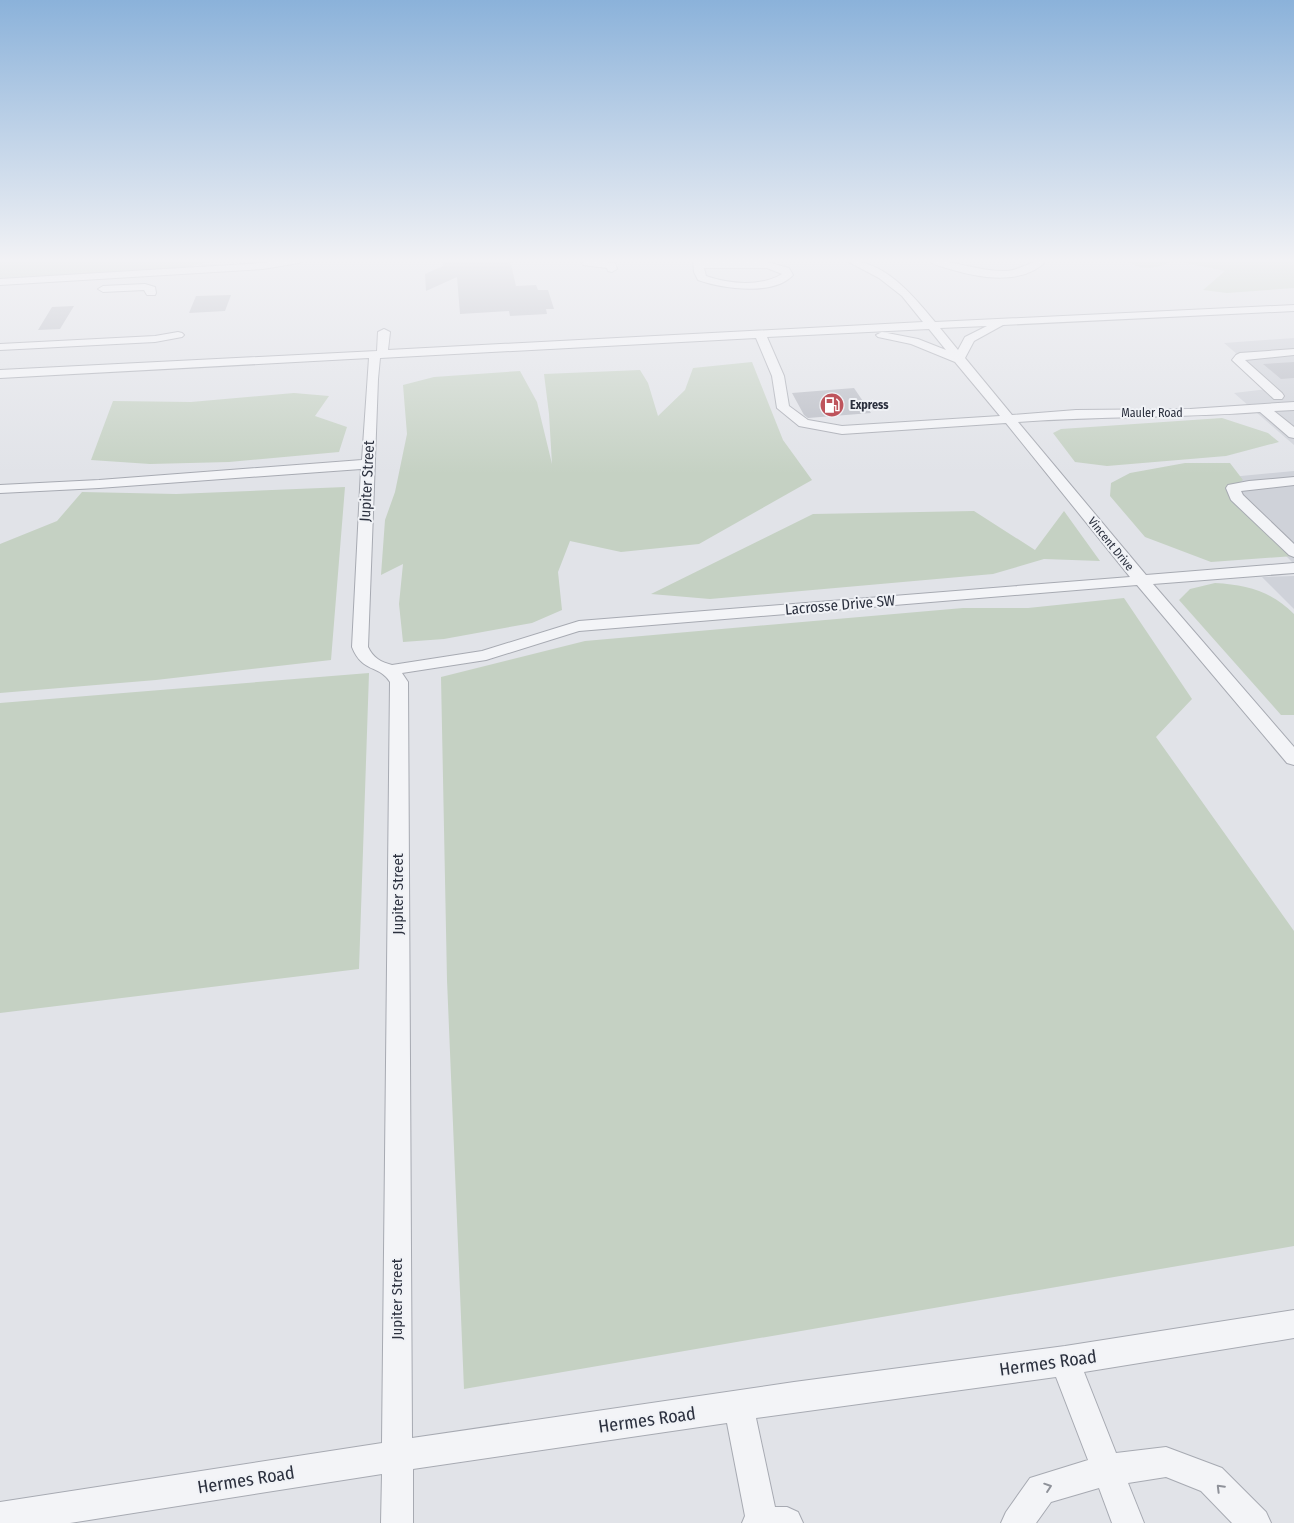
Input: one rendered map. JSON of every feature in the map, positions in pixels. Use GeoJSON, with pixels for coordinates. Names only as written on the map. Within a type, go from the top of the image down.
{"type":"FeatureCollection","features":[{"type":"Feature","properties":{"kind":"street"},"geometry":{"type":"LineString","coordinates":[[0,374],[828,331]]}},
{"type":"Feature","properties":{"kind":"street"},"geometry":{"type":"LineString","coordinates":[[853,331],[904,339],[935,348],[959,359],[969,339],[985,331]]}},
{"type":"Feature","properties":{"kind":"street","name":"Vincent Drive"},"geometry":{"type":"LineString","coordinates":[[937,331],[1142,581],[1294,760]]}},
{"type":"Feature","properties":{"kind":"street","name":"Jupiter Street"},"geometry":{"type":"LineString","coordinates":[[384,332],[372,379],[360,647],[363,656],[373,665],[392,670],[399,682],[397,1523]]}},
{"type":"Feature","properties":{"kind":"street"},"geometry":{"type":"LineString","coordinates":[[0,347],[65,343],[92,339],[131,337],[155,339],[178,335]]}},
{"type":"Feature","properties":{"kind":"street"},"geometry":{"type":"LineString","coordinates":[[760,335],[778,376],[784,408],[804,422],[842,430],[1010,419]]}},
{"type":"Feature","properties":{"kind":"street"},"geometry":{"type":"LineString","coordinates":[[51,372],[65,343]]}},
{"type":"Feature","properties":{"kind":"street"},"geometry":{"type":"LineString","coordinates":[[1278,396],[1238,360],[1240,357],[1294,352]]}},
{"type":"Feature","properties":{"kind":"street","name":"Mauler Road"},"geometry":{"type":"LineString","coordinates":[[1010,419],[1076,414],[1190,413],[1294,406]]}},
{"type":"Feature","properties":{"kind":"street"},"geometry":{"type":"LineString","coordinates":[[1263,408],[1294,434]]}},
{"type":"Feature","properties":{"kind":"street"},"geometry":{"type":"LineString","coordinates":[[0,488],[99,484],[368,464]]}},
{"type":"Feature","properties":{"kind":"street"},"geometry":{"type":"LineString","coordinates":[[1294,481],[1234,488],[1236,496],[1294,552]]}},
{"type":"Feature","properties":{"kind":"street","name":"Lacrosse Drive SW"},"geometry":{"type":"LineString","coordinates":[[392,670],[412,664],[470,659],[503,651],[551,633],[579,626],[1294,568]]}},
{"type":"Feature","properties":{"kind":"street"},"geometry":{"type":"LineString","coordinates":[[1266,725],[1294,740]]}},
{"type":"Feature","properties":{"kind":"street","name":"Hermes Road"},"geometry":{"type":"LineString","coordinates":[[0,1518],[39,1518],[396,1456],[804,1395],[1065,1361],[1294,1324]]}},
{"type":"Feature","properties":{"kind":"street"},"geometry":{"type":"LineString","coordinates":[[1065,1361],[1128,1523]]}},
{"type":"Feature","properties":{"kind":"street"},"geometry":{"type":"LineString","coordinates":[[739,1406],[767,1523]]}},
{"type":"Feature","properties":{"kind":"street"},"geometry":{"type":"LineString","coordinates":[[1017,1523],[1041,1489],[1107,1470],[1166,1462],[1211,1479],[1254,1523]]}},
{"type":"Feature","properties":{"kind":"shaded area"},"geometry":{"type":"Polygon","coordinates":[[[1294,338],[1294,445],[1234,393],[1277,388],[1224,343],[1294,338]]]}},
{"type":"Feature","properties":{"kind":"shaded area"},"geometry":{"type":"Polygon","coordinates":[[[1294,471],[1294,564],[1210,479],[1294,471]]]}},
{"type":"Feature","properties":{"kind":"shaded area"},"geometry":{"type":"Polygon","coordinates":[[[1294,576],[1294,609],[1262,577],[1294,576]]]}},
{"type":"Feature","properties":{"kind":"green space"},"geometry":{"type":"Polygon","coordinates":[[[752,362],[783,440],[812,480],[699,544],[621,552],[570,541],[558,572],[562,610],[532,623],[444,639],[403,642],[399,604],[403,564],[381,575],[385,520],[395,492],[407,434],[403,385],[434,377],[520,371],[537,402],[552,464],[544,374],[640,370],[648,383],[658,416],[685,390],[693,368],[752,362]]]}},
{"type":"Feature","properties":{"kind":"green space"},"geometry":{"type":"Polygon","coordinates":[[[294,393],[329,396],[315,416],[347,427],[339,452],[229,462],[150,464],[91,460],[113,401],[191,402],[294,393]]]}},
{"type":"Feature","properties":{"kind":"green space"},"geometry":{"type":"Polygon","coordinates":[[[1222,418],[1268,433],[1279,442],[1226,456],[1107,466],[1075,462],[1053,433],[1061,429],[1222,418]]]}},
{"type":"Feature","properties":{"kind":"green space"},"geometry":{"type":"Polygon","coordinates":[[[1185,463],[1230,463],[1243,480],[1229,492],[1294,556],[1211,562],[1145,537],[1110,496],[1111,483],[1130,473],[1185,463]]]}},
{"type":"Feature","properties":{"kind":"green space"},"geometry":{"type":"Polygon","coordinates":[[[345,487],[331,660],[156,680],[0,693],[0,544],[57,521],[82,492],[176,494],[345,487]]]}},
{"type":"Feature","properties":{"kind":"green space"},"geometry":{"type":"Polygon","coordinates":[[[974,511],[1035,550],[1064,511],[1100,561],[1044,559],[993,574],[710,599],[651,594],[813,514],[974,511]]]}},
{"type":"Feature","properties":{"kind":"green space"},"geometry":{"type":"Polygon","coordinates":[[[1215,583],[1238,585],[1258,591],[1276,600],[1294,614],[1294,715],[1281,715],[1179,600],[1190,589],[1215,583]]]}},
{"type":"Feature","properties":{"kind":"green space"},"geometry":{"type":"Polygon","coordinates":[[[1124,598],[1192,699],[1156,737],[1294,931],[1294,1246],[464,1389],[447,980],[441,677],[585,641],[963,608],[1028,608],[1124,598]]]}},
{"type":"Feature","properties":{"kind":"green space"},"geometry":{"type":"Polygon","coordinates":[[[369,673],[359,969],[0,1013],[0,703],[369,673]]]}},
{"type":"Feature","properties":{"kind":"building"},"geometry":{"type":"Polygon","coordinates":[[[1294,362],[1294,378],[1281,379],[1263,364],[1294,362]]]}},
{"type":"Feature","properties":{"kind":"building","name":"Express"},"geometry":{"type":"Polygon","coordinates":[[[854,388],[871,413],[808,418],[804,415],[792,393],[854,388]]]}},
{"type":"Feature","properties":{"kind":"place","name":"Express"},"geometry":{"type":"Point","coordinates":[832,405]}}]}
